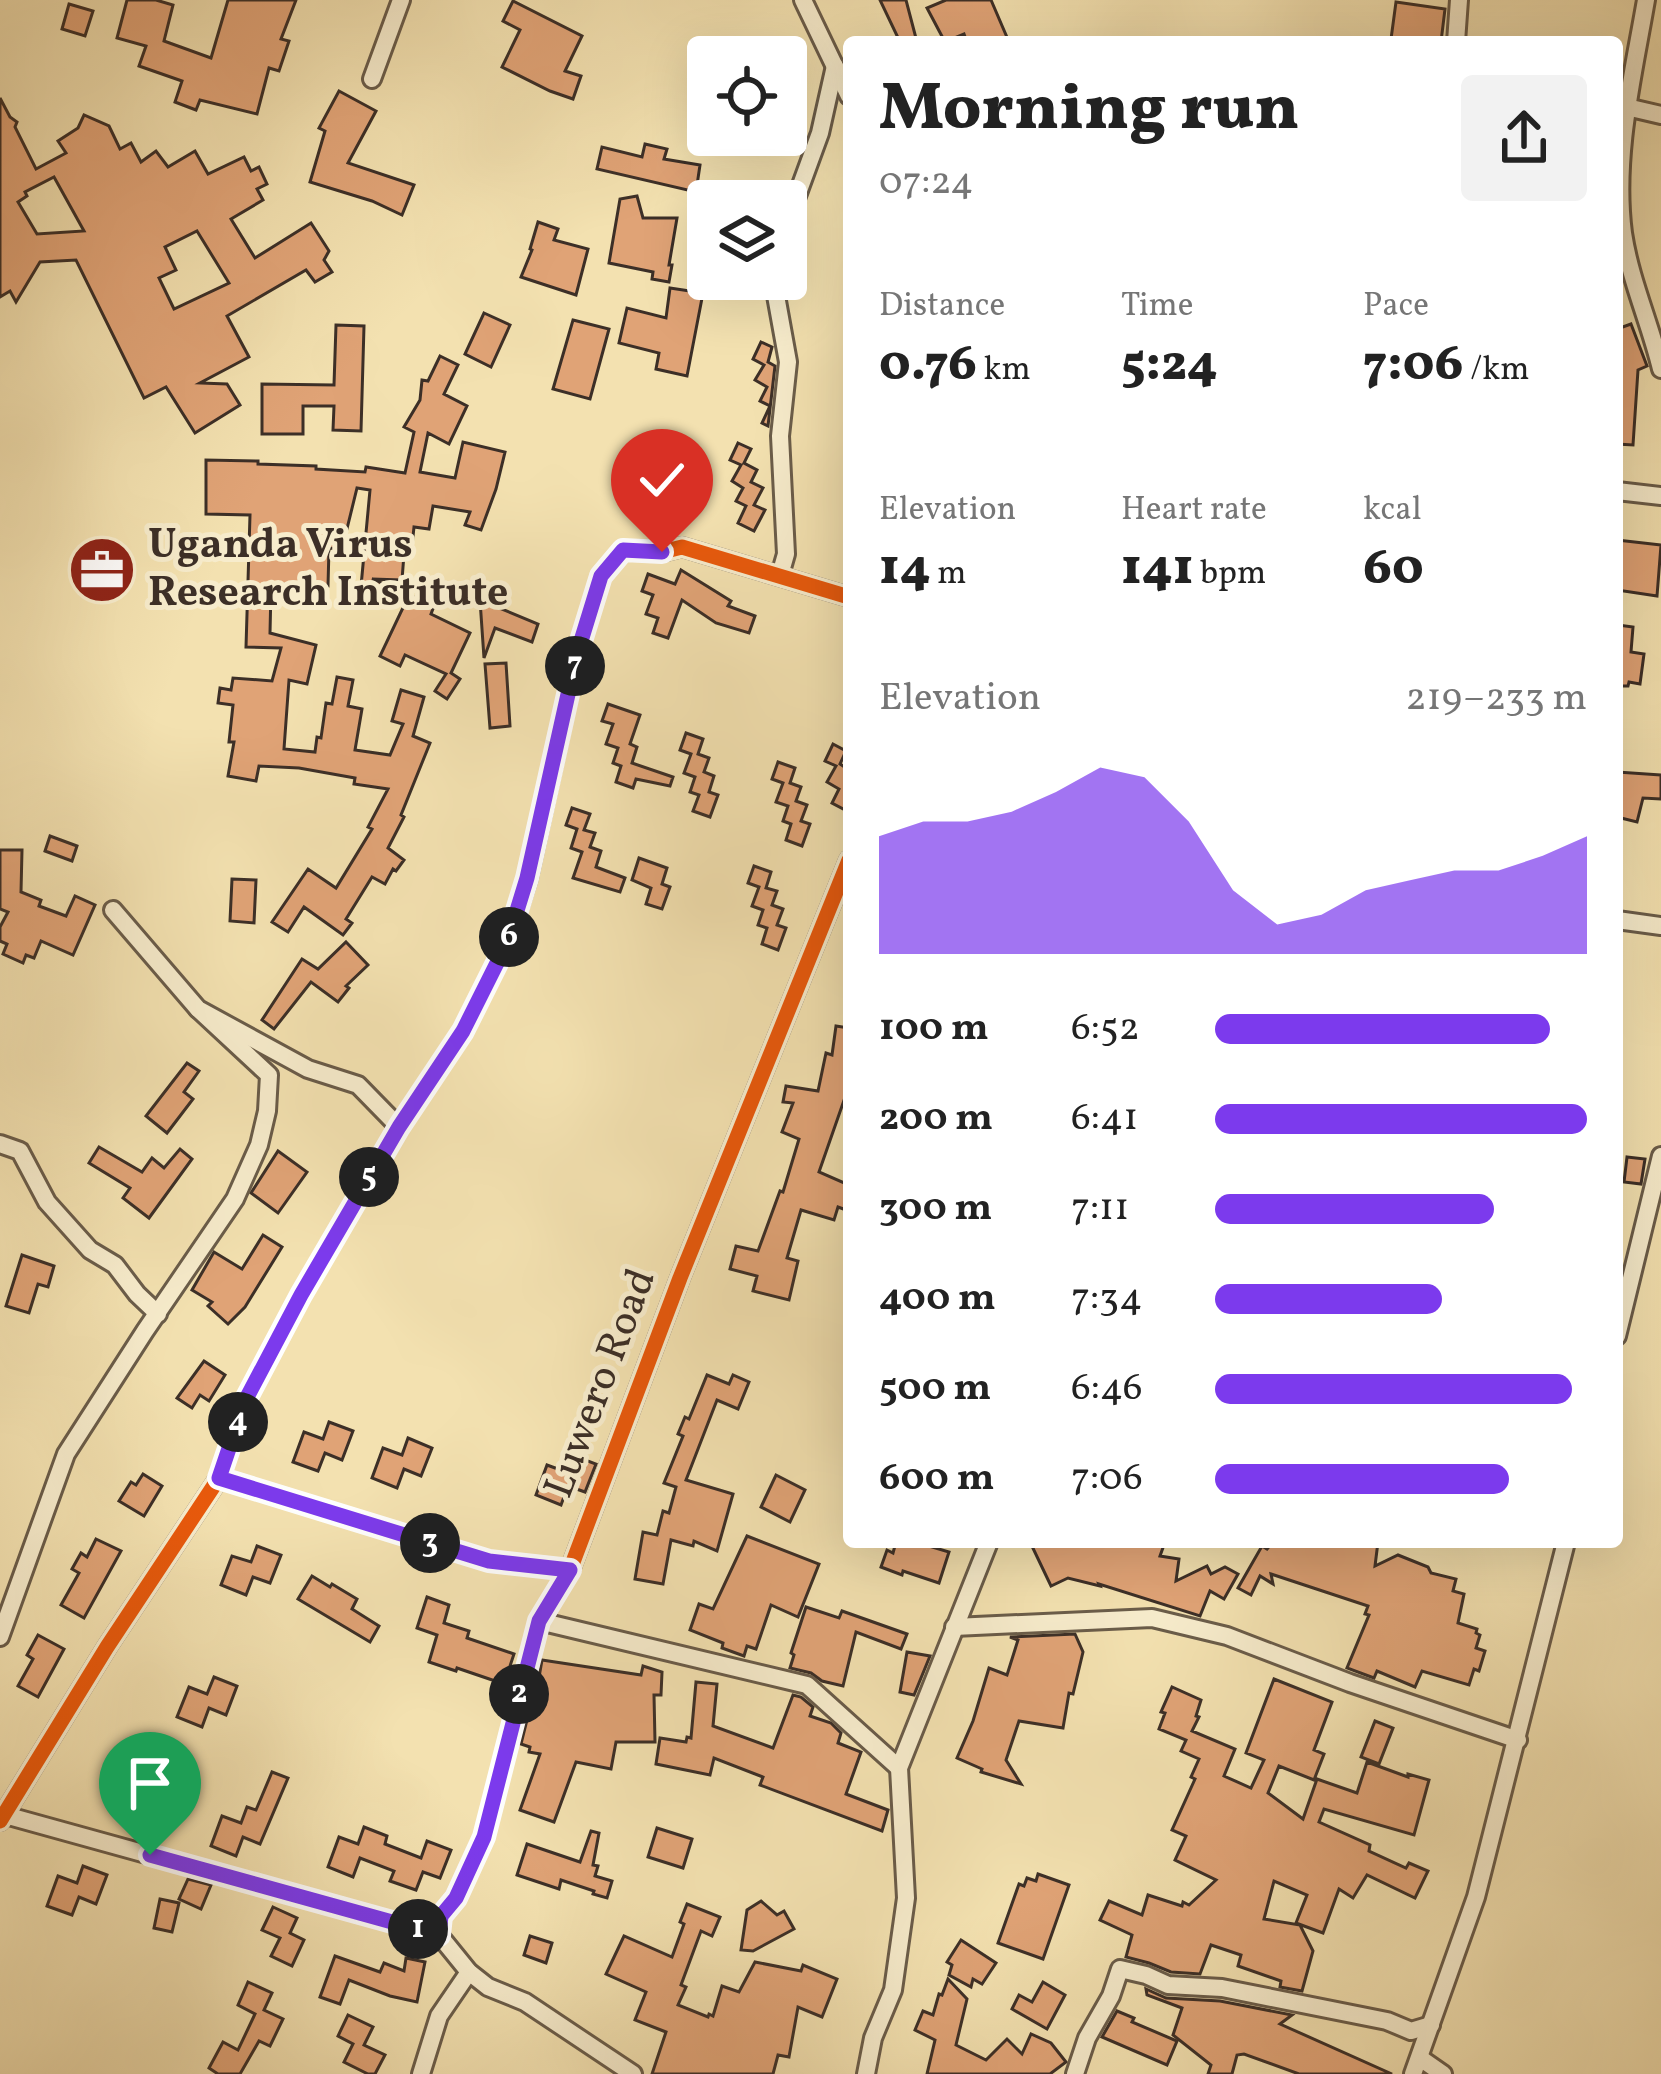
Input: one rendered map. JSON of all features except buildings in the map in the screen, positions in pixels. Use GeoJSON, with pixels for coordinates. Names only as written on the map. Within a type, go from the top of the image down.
{"type":"FeatureCollection","features":[{"type":"Feature","properties":{"kind":"street"},"geometry":{"type":"LineString","coordinates":[[372,79],[400,0]]}},
{"type":"Feature","properties":{"kind":"street"},"geometry":{"type":"LineString","coordinates":[[1456,36],[1459,0]]}},
{"type":"Feature","properties":{"kind":"street"},"geometry":{"type":"LineString","coordinates":[[1646,0],[1623,105],[1661,115]]}},
{"type":"Feature","properties":{"kind":"street"},"geometry":{"type":"LineString","coordinates":[[808,2],[843,83]]}},
{"type":"Feature","properties":{"kind":"street"},"geometry":{"type":"LineString","coordinates":[[803,180],[820,133],[835,66]]}},
{"type":"Feature","properties":{"kind":"street"},"geometry":{"type":"LineString","coordinates":[[1623,224],[1631,274],[1661,369]]}},
{"type":"Feature","properties":{"kind":"street"},"geometry":{"type":"LineString","coordinates":[[777,300],[788,362],[780,436],[786,554],[780,575]]}},
{"type":"Feature","properties":{"kind":"street"},"geometry":{"type":"LineString","coordinates":[[1623,492],[1661,496]]}},
{"type":"Feature","properties":{"kind":"street"},"geometry":{"type":"LineString","coordinates":[[632,2074],[525,2002],[488,1988],[439,1935],[3,1818],[106,1647],[219,1478],[245,1401],[301,1295],[399,1127],[463,1031],[507,943],[527,878],[577,654],[601,576],[623,550],[662,552],[682,547],[843,595]]}},
{"type":"Feature","properties":{"kind":"street","name":"Luwero Road"},"geometry":{"type":"LineString","coordinates":[[439,1935],[441,1916],[456,1898],[484,1837],[539,1621],[570,1570],[680,1278],[843,875]]}},
{"type":"Feature","properties":{"kind":"street"},"geometry":{"type":"LineString","coordinates":[[0,1636],[66,1454],[235,1199],[260,1145],[267,1111],[269,1075],[198,1009],[113,910]]}},
{"type":"Feature","properties":{"kind":"street"},"geometry":{"type":"LineString","coordinates":[[1623,921],[1661,926]]}},
{"type":"Feature","properties":{"kind":"street"},"geometry":{"type":"LineString","coordinates":[[198,1009],[308,1069],[358,1085],[399,1127]]}},
{"type":"Feature","properties":{"kind":"street"},"geometry":{"type":"LineString","coordinates":[[0,1144],[20,1151],[46,1202],[90,1250],[115,1265],[158,1314]]}},
{"type":"Feature","properties":{"kind":"street"},"geometry":{"type":"LineString","coordinates":[[1626,1269],[1661,1156]]}},
{"type":"Feature","properties":{"kind":"street"},"geometry":{"type":"LineString","coordinates":[[219,1478],[489,1561],[570,1570]]}},
{"type":"Feature","properties":{"kind":"street"},"geometry":{"type":"LineString","coordinates":[[866,2074],[873,2038],[893,1990],[906,1898],[899,1768],[987,1548]]}},
{"type":"Feature","properties":{"kind":"street"},"geometry":{"type":"LineString","coordinates":[[1443,2074],[1417,2066],[1476,1897],[1565,1548]]}},
{"type":"Feature","properties":{"kind":"street"},"geometry":{"type":"LineString","coordinates":[[954,1627],[1152,1618],[1227,1636],[1518,1740]]}},
{"type":"Feature","properties":{"kind":"street"},"geometry":{"type":"LineString","coordinates":[[539,1621],[807,1685],[899,1768]]}},
{"type":"Feature","properties":{"kind":"street"},"geometry":{"type":"LineString","coordinates":[[1075,2074],[1120,1970],[1168,1984],[1222,1988],[1387,2021],[1411,2031],[1432,2025]]}},
{"type":"Feature","properties":{"kind":"street"},"geometry":{"type":"LineString","coordinates":[[421,2074],[439,2016],[469,1972]]}},
{"type":"Feature","properties":{"kind":"cycle path"},"geometry":{"type":"LineString","coordinates":[[0,1821],[219,1478],[245,1401],[301,1295],[399,1127],[463,1031],[507,943],[528,878],[577,654],[601,576],[623,550],[662,552],[682,547],[843,595]]}},
{"type":"Feature","properties":{"kind":"cycle path"},"geometry":{"type":"LineString","coordinates":[[439,1935],[441,1916],[456,1898],[484,1836],[539,1621],[570,1570],[680,1278],[843,875]]}},
{"type":"Feature","properties":{"kind":"place","name":"Uganda Virus Research Institute"},"geometry":{"type":"Point","coordinates":[102,570]}},
{"type":"Feature","properties":{"kind":"route"},"geometry":{"type":"LineString","coordinates":[[150,1855],[439,1935],[441,1916],[456,1898],[484,1837],[539,1621],[570,1570],[489,1561],[219,1478],[245,1401],[301,1295],[399,1127],[463,1031],[507,943],[527,878],[577,654],[601,576],[623,550],[662,552]]}}]}
